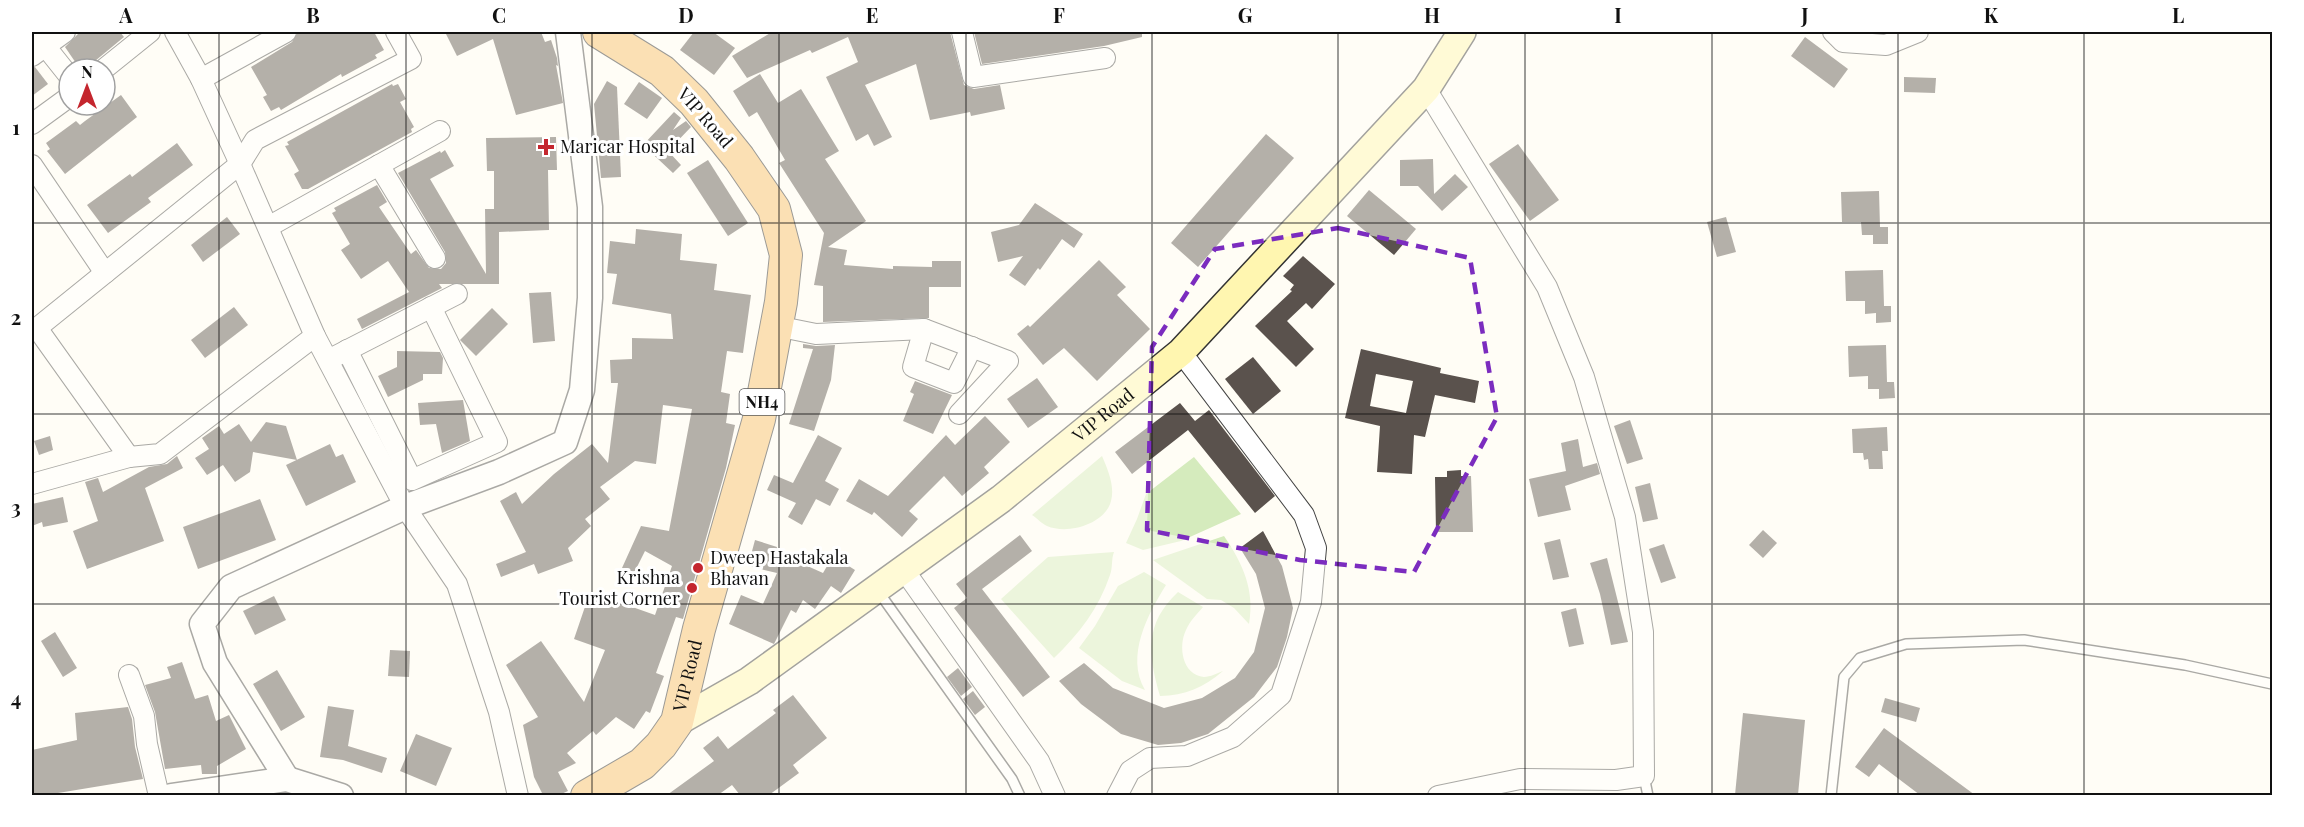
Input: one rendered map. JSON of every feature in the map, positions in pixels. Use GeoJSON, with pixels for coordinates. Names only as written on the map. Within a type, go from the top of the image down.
{"type":"FeatureCollection","features":[{"type":"Feature","properties":{"kind":"highway","name":"VIP Road"},"geometry":{"type":"LineString","coordinates":[[587,795],[642,764],[661,745],[676,722],[699,629],[759,419],[786,255],[774,209],[740,158],[694,102],[662,71],[600,32]]}},
{"type":"Feature","properties":{"kind":"main road","name":"VIP Road"},"geometry":{"type":"LineString","coordinates":[[676,722],[749,681],[1002,499],[1181,352],[1426,89],[1462,32]]}},
{"type":"Feature","properties":{"kind":"street"},"geometry":{"type":"LineString","coordinates":[[57,64],[37,45],[65,32]]}},
{"type":"Feature","properties":{"kind":"street"},"geometry":{"type":"LineString","coordinates":[[117,59],[150,32]]}},
{"type":"Feature","properties":{"kind":"street"},"geometry":{"type":"LineString","coordinates":[[175,32],[201,79],[315,336],[405,507],[457,584],[499,712],[518,795]]}},
{"type":"Feature","properties":{"kind":"street"},"geometry":{"type":"LineString","coordinates":[[201,79],[286,32]]}},
{"type":"Feature","properties":{"kind":"street"},"geometry":{"type":"LineString","coordinates":[[129,457],[34,328],[240,164],[255,140],[411,59],[396,32]]}},
{"type":"Feature","properties":{"kind":"street"},"geometry":{"type":"LineString","coordinates":[[287,779],[215,663],[202,624],[231,587],[405,507],[499,472],[565,442],[582,390],[590,298],[590,207],[568,32]]}},
{"type":"Feature","properties":{"kind":"street"},"geometry":{"type":"LineString","coordinates":[[962,32],[973,77],[1105,58]]}},
{"type":"Feature","properties":{"kind":"street"},"geometry":{"type":"LineString","coordinates":[[1833,32],[1843,42],[1886,45],[1918,32]]}},
{"type":"Feature","properties":{"kind":"street"},"geometry":{"type":"LineString","coordinates":[[1426,89],[1546,287],[1584,377],[1625,517],[1643,632],[1644,776],[1616,780],[1520,779],[1438,795]]}},
{"type":"Feature","properties":{"kind":"street"},"geometry":{"type":"LineString","coordinates":[[32,124],[57,106]]}},
{"type":"Feature","properties":{"kind":"street"},"geometry":{"type":"LineString","coordinates":[[268,227],[440,131]]}},
{"type":"Feature","properties":{"kind":"street"},"geometry":{"type":"LineString","coordinates":[[32,165],[105,273]]}},
{"type":"Feature","properties":{"kind":"street"},"geometry":{"type":"LineString","coordinates":[[379,165],[435,258]]}},
{"type":"Feature","properties":{"kind":"street"},"geometry":{"type":"LineString","coordinates":[[328,360],[457,294]]}},
{"type":"Feature","properties":{"kind":"street"},"geometry":{"type":"LineString","coordinates":[[347,350],[412,480],[497,442],[431,307]]}},
{"type":"Feature","properties":{"kind":"street"},"geometry":{"type":"LineString","coordinates":[[776,326],[816,334],[924,329],[1008,361],[959,414]]}},
{"type":"Feature","properties":{"kind":"street"},"geometry":{"type":"LineString","coordinates":[[924,329],[913,367],[954,383],[972,347]]}},
{"type":"Feature","properties":{"kind":"street"},"geometry":{"type":"LineString","coordinates":[[32,484],[129,457],[160,454],[315,336]]}},
{"type":"Feature","properties":{"kind":"street"},"geometry":{"type":"LineString","coordinates":[[1117,795],[1130,771],[1150,758],[1187,756],[1233,736],[1281,694],[1311,602],[1316,548],[1304,515],[1181,352]]}},
{"type":"Feature","properties":{"kind":"street"},"geometry":{"type":"LineString","coordinates":[[904,570],[1039,761],[1055,795]]}},
{"type":"Feature","properties":{"kind":"street"},"geometry":{"type":"LineString","coordinates":[[129,675],[144,716],[147,744],[159,795]]}},
{"type":"Feature","properties":{"kind":"street"},"geometry":{"type":"LineString","coordinates":[[171,795],[287,779],[341,795]]}},
{"type":"Feature","properties":{"kind":"lane"},"geometry":{"type":"LineString","coordinates":[[877,589],[1012,779],[1020,795]]}},
{"type":"Feature","properties":{"kind":"lane"},"geometry":{"type":"LineString","coordinates":[[1831,795],[1844,677],[1860,658],[1906,644],[2024,640],[2186,665],[2272,684]]}},
{"type":"Feature","properties":{"kind":"lane"},"geometry":{"type":"LineString","coordinates":[[1644,776],[1648,795]]}},
{"type":"Feature","properties":{"kind":"highlighted area"},"geometry":{"type":"Polygon","coordinates":[[[1338,228],[1470,258],[1497,417],[1414,572],[1300,560],[1147,530],[1152,347],[1215,249],[1338,228]]]}},
{"type":"Feature","properties":{"kind":"green space"},"geometry":{"type":"Polygon","coordinates":[[[1102,456],[1109,472],[1112,490],[1111,501],[1101,516],[1085,526],[1065,529],[1047,526],[1032,515],[1102,456]]]}},
{"type":"Feature","properties":{"kind":"green space"},"geometry":{"type":"Polygon","coordinates":[[[1194,457],[1241,514],[1181,541],[1143,550],[1126,543],[1146,494],[1194,457]]]}},
{"type":"Feature","properties":{"kind":"green space"},"geometry":{"type":"Polygon","coordinates":[[[1224,536],[1246,578],[1250,600],[1249,624],[1234,608],[1221,600],[1207,599],[1153,560],[1224,536]]]}},
{"type":"Feature","properties":{"kind":"green space"},"geometry":{"type":"Polygon","coordinates":[[[1114,552],[1110,575],[1100,599],[1080,630],[1054,658],[1001,599],[1048,557],[1114,552]]]}},
{"type":"Feature","properties":{"kind":"green space"},"geometry":{"type":"Polygon","coordinates":[[[1144,572],[1166,585],[1146,622],[1138,649],[1139,677],[1145,690],[1122,681],[1079,648],[1095,626],[1118,586],[1144,572]]]}},
{"type":"Feature","properties":{"kind":"green space"},"geometry":{"type":"Polygon","coordinates":[[[1178,592],[1203,607],[1186,630],[1182,644],[1187,665],[1191,671],[1204,677],[1223,671],[1194,690],[1160,696],[1151,653],[1154,628],[1167,604],[1178,592]]]}},
{"type":"Feature","properties":{"kind":"building"},"geometry":{"type":"Polygon","coordinates":[[[80,32],[120,32],[124,37],[100,57],[72,57],[65,47],[80,32]]]}},
{"type":"Feature","properties":{"kind":"building"},"geometry":{"type":"Polygon","coordinates":[[[298,32],[374,32],[384,50],[375,55],[377,58],[342,77],[341,74],[281,110],[279,107],[271,111],[263,97],[267,95],[251,67],[292,42],[298,32]]]}},
{"type":"Feature","properties":{"kind":"building"},"geometry":{"type":"Polygon","coordinates":[[[445,32],[541,32],[545,42],[551,40],[557,58],[558,66],[556,65],[563,103],[516,115],[493,39],[457,56],[445,32]]]}},
{"type":"Feature","properties":{"kind":"building"},"geometry":{"type":"Polygon","coordinates":[[[694,32],[713,32],[735,48],[714,75],[680,50],[694,32]]]}},
{"type":"Feature","properties":{"kind":"building"},"geometry":{"type":"Polygon","coordinates":[[[772,32],[950,32],[964,85],[974,89],[1000,85],[1005,109],[971,116],[970,112],[930,120],[916,64],[865,85],[892,137],[874,146],[868,134],[856,141],[826,77],[858,62],[848,37],[812,53],[810,50],[747,78],[732,56],[772,32]]]}},
{"type":"Feature","properties":{"kind":"building"},"geometry":{"type":"Polygon","coordinates":[[[974,32],[1142,32],[1142,37],[1104,46],[982,64],[974,32]]]}},
{"type":"Feature","properties":{"kind":"building"},"geometry":{"type":"Polygon","coordinates":[[[1805,37],[1848,69],[1834,88],[1791,56],[1805,37]]]}},
{"type":"Feature","properties":{"kind":"building"},"geometry":{"type":"Polygon","coordinates":[[[35,67],[48,84],[32,96],[32,68],[35,67]]]}},
{"type":"Feature","properties":{"kind":"building"},"geometry":{"type":"Polygon","coordinates":[[[760,74],[778,103],[801,89],[839,151],[825,159],[866,221],[828,247],[847,250],[844,265],[893,269],[893,266],[932,267],[932,261],[961,261],[961,287],[929,287],[929,318],[823,322],[823,286],[814,285],[824,233],[779,163],[785,160],[757,112],[749,117],[733,91],[760,74]]]}},
{"type":"Feature","properties":{"kind":"building"},"geometry":{"type":"Polygon","coordinates":[[[1904,77],[1936,78],[1935,93],[1904,92],[1904,77]]]}},
{"type":"Feature","properties":{"kind":"building"},"geometry":{"type":"Polygon","coordinates":[[[607,81],[617,87],[621,177],[601,178],[594,104],[607,81]]]}},
{"type":"Feature","properties":{"kind":"building"},"geometry":{"type":"Polygon","coordinates":[[[639,82],[662,98],[647,119],[624,104],[639,82]]]}},
{"type":"Feature","properties":{"kind":"building"},"geometry":{"type":"Polygon","coordinates":[[[392,84],[393,86],[398,84],[406,99],[400,102],[414,127],[411,129],[412,132],[308,189],[302,189],[294,174],[299,171],[285,146],[289,145],[287,142],[392,84]]]}},
{"type":"Feature","properties":{"kind":"building"},"geometry":{"type":"Polygon","coordinates":[[[121,95],[137,117],[65,174],[47,151],[50,149],[46,143],[76,121],[80,125],[91,117],[117,117],[117,98],[121,95]]]}},
{"type":"Feature","properties":{"kind":"building"},"geometry":{"type":"Polygon","coordinates":[[[674,112],[681,118],[673,130],[686,121],[691,127],[668,151],[681,165],[673,173],[643,145],[674,112]]]}},
{"type":"Feature","properties":{"kind":"building"},"geometry":{"type":"Polygon","coordinates":[[[1266,134],[1294,158],[1198,267],[1171,243],[1266,134]]]}},
{"type":"Feature","properties":{"kind":"building"},"geometry":{"type":"Polygon","coordinates":[[[556,137],[557,170],[548,170],[549,230],[499,232],[499,284],[439,284],[442,288],[362,329],[357,319],[409,292],[388,261],[361,279],[341,250],[350,244],[332,213],[336,211],[334,208],[377,185],[387,202],[379,207],[411,254],[416,250],[429,268],[441,269],[446,263],[445,252],[398,173],[445,150],[454,166],[430,179],[486,274],[485,209],[494,209],[494,171],[487,171],[486,138],[556,137]]]}},
{"type":"Feature","properties":{"kind":"building"},"geometry":{"type":"Polygon","coordinates":[[[177,143],[193,165],[148,198],[151,202],[108,233],[87,205],[130,174],[132,177],[177,143]]]}},
{"type":"Feature","properties":{"kind":"building"},"geometry":{"type":"Polygon","coordinates":[[[1518,144],[1559,200],[1530,221],[1489,164],[1518,144]]]}},
{"type":"Feature","properties":{"kind":"building"},"geometry":{"type":"Polygon","coordinates":[[[1433,159],[1434,194],[1455,174],[1468,187],[1442,211],[1418,186],[1400,186],[1400,160],[1433,159]]]}},
{"type":"Feature","properties":{"kind":"building"},"geometry":{"type":"Polygon","coordinates":[[[708,160],[748,223],[728,236],[687,173],[708,160]]]}},
{"type":"Feature","properties":{"kind":"building"},"geometry":{"type":"Polygon","coordinates":[[[1369,190],[1416,229],[1394,255],[1347,216],[1369,190]]]}},
{"type":"Feature","properties":{"kind":"building"},"geometry":{"type":"Polygon","coordinates":[[[1879,191],[1880,227],[1888,227],[1888,244],[1873,244],[1873,235],[1862,235],[1861,222],[1842,222],[1841,192],[1879,191]]]}},
{"type":"Feature","properties":{"kind":"building"},"geometry":{"type":"Polygon","coordinates":[[[1035,203],[1083,234],[1074,248],[1062,239],[1040,270],[1038,268],[1025,286],[1009,275],[1023,256],[998,262],[991,232],[1019,225],[1035,203]]]}},
{"type":"Feature","properties":{"kind":"building"},"geometry":{"type":"Polygon","coordinates":[[[227,217],[240,234],[203,262],[191,245],[227,217]]]}},
{"type":"Feature","properties":{"kind":"building"},"geometry":{"type":"Polygon","coordinates":[[[1726,217],[1736,252],[1717,257],[1707,222],[1726,217]]]}},
{"type":"Feature","properties":{"kind":"building"},"geometry":{"type":"Polygon","coordinates":[[[636,229],[682,234],[680,260],[717,264],[714,290],[751,295],[743,353],[727,351],[721,392],[730,394],[726,423],[735,425],[726,468],[683,619],[676,617],[656,673],[664,676],[650,713],[646,711],[634,729],[616,717],[596,735],[593,731],[567,753],[576,763],[558,772],[568,791],[559,795],[543,795],[534,777],[523,725],[538,717],[506,665],[541,641],[584,702],[605,650],[574,639],[590,592],[655,615],[672,566],[645,551],[634,573],[622,568],[641,526],[669,531],[692,409],[663,405],[656,464],[635,461],[600,487],[610,499],[585,519],[591,526],[568,548],[573,561],[538,574],[534,564],[501,577],[496,564],[526,552],[500,501],[516,492],[522,504],[554,474],[592,444],[608,463],[618,383],[611,383],[610,360],[632,359],[632,338],[673,339],[671,314],[612,304],[617,274],[607,273],[610,241],[635,244],[636,229]]]}},
{"type":"Feature","properties":{"kind":"building"},"geometry":{"type":"Polygon","coordinates":[[[1303,256],[1335,284],[1312,309],[1306,303],[1287,321],[1314,349],[1296,367],[1255,326],[1292,291],[1290,290],[1294,285],[1283,276],[1303,256]]]}},
{"type":"Feature","properties":{"kind":"building"},"geometry":{"type":"Polygon","coordinates":[[[1099,260],[1126,287],[1117,295],[1150,329],[1097,381],[1064,348],[1043,365],[1017,334],[1028,325],[1030,327],[1099,260]]]}},
{"type":"Feature","properties":{"kind":"building"},"geometry":{"type":"Polygon","coordinates":[[[1883,270],[1884,306],[1891,306],[1891,322],[1876,323],[1876,313],[1865,314],[1865,301],[1846,301],[1845,271],[1883,270]]]}},
{"type":"Feature","properties":{"kind":"building"},"geometry":{"type":"Polygon","coordinates":[[[551,292],[555,341],[533,343],[529,293],[551,292]]]}},
{"type":"Feature","properties":{"kind":"building"},"geometry":{"type":"Polygon","coordinates":[[[234,307],[248,325],[205,358],[191,340],[234,307]]]}},
{"type":"Feature","properties":{"kind":"building"},"geometry":{"type":"Polygon","coordinates":[[[492,308],[508,324],[476,356],[460,340],[492,308]]]}},
{"type":"Feature","properties":{"kind":"building"},"geometry":{"type":"Polygon","coordinates":[[[803,344],[835,345],[831,380],[814,431],[789,424],[813,349],[803,348],[803,344]]]}},
{"type":"Feature","properties":{"kind":"building"},"geometry":{"type":"Polygon","coordinates":[[[1886,345],[1887,382],[1894,382],[1895,398],[1879,399],[1879,389],[1868,389],[1868,376],[1849,377],[1848,346],[1886,345]]]}},
{"type":"Feature","properties":{"kind":"building"},"geometry":{"type":"Polygon","coordinates":[[[1361,349],[1441,368],[1440,373],[1479,381],[1475,403],[1435,395],[1425,437],[1414,435],[1412,474],[1377,472],[1380,426],[1345,418],[1361,349]],[[1376,374],[1370,406],[1406,413],[1413,381],[1376,374]]]}},
{"type":"Feature","properties":{"kind":"building"},"geometry":{"type":"Polygon","coordinates":[[[397,351],[440,352],[443,358],[442,374],[423,374],[423,380],[388,397],[378,376],[397,367],[397,351]]]}},
{"type":"Feature","properties":{"kind":"building"},"geometry":{"type":"Polygon","coordinates":[[[1253,357],[1281,391],[1253,414],[1225,379],[1253,357]]]}},
{"type":"Feature","properties":{"kind":"building"},"geometry":{"type":"Polygon","coordinates":[[[1037,378],[1058,407],[1028,428],[1007,399],[1037,378]]]}},
{"type":"Feature","properties":{"kind":"building"},"geometry":{"type":"Polygon","coordinates":[[[915,381],[952,395],[933,434],[903,421],[914,394],[910,392],[915,381]]]}},
{"type":"Feature","properties":{"kind":"building"},"geometry":{"type":"Polygon","coordinates":[[[463,400],[470,441],[442,453],[436,424],[420,425],[418,403],[463,400]]]}},
{"type":"Feature","properties":{"kind":"building"},"geometry":{"type":"Polygon","coordinates":[[[1180,403],[1195,421],[1209,410],[1275,496],[1255,513],[1188,430],[1132,474],[1115,452],[1180,403]]]}},
{"type":"Feature","properties":{"kind":"building"},"geometry":{"type":"Polygon","coordinates":[[[985,416],[1010,442],[984,467],[989,473],[962,496],[944,476],[909,511],[918,519],[902,537],[874,512],[872,515],[846,501],[859,479],[888,496],[946,435],[955,445],[985,416]]]}},
{"type":"Feature","properties":{"kind":"building"},"geometry":{"type":"Polygon","coordinates":[[[1630,420],[1643,459],[1627,464],[1614,426],[1630,420]]]}},
{"type":"Feature","properties":{"kind":"building"},"geometry":{"type":"Polygon","coordinates":[[[266,422],[286,426],[297,460],[253,452],[250,472],[235,482],[223,465],[207,475],[195,458],[209,449],[202,438],[219,426],[224,434],[239,424],[251,442],[266,422]]]}},
{"type":"Feature","properties":{"kind":"building"},"geometry":{"type":"Polygon","coordinates":[[[1887,427],[1888,451],[1882,451],[1883,469],[1869,469],[1868,459],[1864,460],[1863,453],[1853,453],[1852,429],[1887,427]]]}},
{"type":"Feature","properties":{"kind":"building"},"geometry":{"type":"Polygon","coordinates":[[[818,435],[842,448],[825,481],[839,489],[830,506],[816,499],[802,525],[788,517],[796,503],[767,490],[774,475],[793,483],[818,435]]]}},
{"type":"Feature","properties":{"kind":"building"},"geometry":{"type":"Polygon","coordinates":[[[50,436],[53,450],[39,455],[34,441],[50,436]]]}},
{"type":"Feature","properties":{"kind":"building"},"geometry":{"type":"Polygon","coordinates":[[[1578,439],[1583,467],[1597,463],[1600,474],[1565,486],[1571,510],[1538,517],[1529,479],[1566,471],[1561,443],[1578,439]]]}},
{"type":"Feature","properties":{"kind":"building"},"geometry":{"type":"Polygon","coordinates":[[[330,444],[336,457],[343,454],[356,482],[306,506],[286,465],[330,444]]]}},
{"type":"Feature","properties":{"kind":"building"},"geometry":{"type":"Polygon","coordinates":[[[177,456],[183,468],[145,488],[164,541],[87,569],[73,531],[98,521],[85,482],[98,478],[103,492],[149,467],[167,464],[177,456]]]}},
{"type":"Feature","properties":{"kind":"building"},"geometry":{"type":"Polygon","coordinates":[[[1461,470],[1461,476],[1471,476],[1473,532],[1436,532],[1435,477],[1447,477],[1447,471],[1461,470]]]}},
{"type":"Feature","properties":{"kind":"building"},"geometry":{"type":"Polygon","coordinates":[[[1650,483],[1658,519],[1643,522],[1635,487],[1650,483]]]}},
{"type":"Feature","properties":{"kind":"building"},"geometry":{"type":"Polygon","coordinates":[[[63,497],[68,522],[43,527],[42,522],[32,526],[32,504],[63,497]]]}},
{"type":"Feature","properties":{"kind":"building"},"geometry":{"type":"Polygon","coordinates":[[[260,499],[276,540],[198,569],[183,527],[260,499]]]}},
{"type":"Feature","properties":{"kind":"building"},"geometry":{"type":"Polygon","coordinates":[[[1763,530],[1777,543],[1763,558],[1749,545],[1763,530]]]}},
{"type":"Feature","properties":{"kind":"building"},"geometry":{"type":"Polygon","coordinates":[[[1263,531],[1282,566],[1293,608],[1287,637],[1277,667],[1254,697],[1208,734],[1181,743],[1158,745],[1121,734],[1081,704],[1059,681],[1084,663],[1113,688],[1164,708],[1202,698],[1235,678],[1254,652],[1265,608],[1256,574],[1240,548],[1263,531]]]}},
{"type":"Feature","properties":{"kind":"building"},"geometry":{"type":"Polygon","coordinates":[[[1020,535],[1032,551],[982,589],[1050,677],[1023,697],[954,608],[967,598],[956,584],[1020,535]]]}},
{"type":"Feature","properties":{"kind":"building"},"geometry":{"type":"Polygon","coordinates":[[[1560,539],[1569,577],[1553,580],[1544,543],[1560,539]]]}},
{"type":"Feature","properties":{"kind":"building"},"geometry":{"type":"Polygon","coordinates":[[[755,540],[777,547],[776,552],[823,573],[833,556],[855,570],[841,593],[831,586],[815,609],[803,600],[796,613],[791,610],[774,644],[729,624],[741,595],[763,604],[777,573],[748,566],[755,540]]]}},
{"type":"Feature","properties":{"kind":"building"},"geometry":{"type":"Polygon","coordinates":[[[1664,544],[1676,578],[1661,583],[1649,549],[1664,544]]]}},
{"type":"Feature","properties":{"kind":"building"},"geometry":{"type":"Polygon","coordinates":[[[1607,558],[1628,642],[1611,645],[1600,594],[1590,563],[1607,558]]]}},
{"type":"Feature","properties":{"kind":"building"},"geometry":{"type":"Polygon","coordinates":[[[274,596],[286,620],[255,635],[243,611],[274,596]]]}},
{"type":"Feature","properties":{"kind":"building"},"geometry":{"type":"Polygon","coordinates":[[[1576,608],[1584,644],[1569,647],[1561,612],[1576,608]]]}},
{"type":"Feature","properties":{"kind":"building"},"geometry":{"type":"Polygon","coordinates":[[[55,632],[77,668],[63,677],[41,641],[55,632]]]}},
{"type":"Feature","properties":{"kind":"building"},"geometry":{"type":"Polygon","coordinates":[[[390,650],[410,651],[409,677],[388,676],[390,650]]]}},
{"type":"Feature","properties":{"kind":"building"},"geometry":{"type":"Polygon","coordinates":[[[182,662],[195,699],[208,695],[216,721],[229,715],[246,749],[217,766],[217,774],[202,774],[201,765],[165,769],[155,712],[145,685],[171,678],[167,667],[182,662]]]}},
{"type":"Feature","properties":{"kind":"building"},"geometry":{"type":"Polygon","coordinates":[[[958,668],[972,687],[961,696],[947,677],[958,668]]]}},
{"type":"Feature","properties":{"kind":"building"},"geometry":{"type":"Polygon","coordinates":[[[277,670],[305,717],[281,731],[253,684],[277,670]]]}},
{"type":"Feature","properties":{"kind":"building"},"geometry":{"type":"Polygon","coordinates":[[[973,691],[985,707],[975,715],[963,699],[973,691]]]}},
{"type":"Feature","properties":{"kind":"building"},"geometry":{"type":"Polygon","coordinates":[[[793,695],[827,738],[793,765],[799,773],[769,795],[740,795],[732,785],[718,795],[667,795],[714,761],[703,748],[718,736],[728,749],[776,713],[773,710],[793,695]]]}},
{"type":"Feature","properties":{"kind":"building"},"geometry":{"type":"Polygon","coordinates":[[[1885,698],[1920,708],[1916,722],[1881,712],[1885,698]]]}},
{"type":"Feature","properties":{"kind":"building"},"geometry":{"type":"Polygon","coordinates":[[[328,706],[354,710],[348,746],[387,758],[382,773],[343,760],[320,757],[328,706]]]}},
{"type":"Feature","properties":{"kind":"building"},"geometry":{"type":"Polygon","coordinates":[[[128,707],[143,779],[58,793],[59,795],[32,795],[32,750],[77,740],[75,713],[128,707]]]}},
{"type":"Feature","properties":{"kind":"building"},"geometry":{"type":"Polygon","coordinates":[[[1743,713],[1805,720],[1798,795],[1735,795],[1743,713]]]}},
{"type":"Feature","properties":{"kind":"building"},"geometry":{"type":"Polygon","coordinates":[[[1884,728],[1975,795],[1920,795],[1879,764],[1869,777],[1855,767],[1884,728]]]}},
{"type":"Feature","properties":{"kind":"building"},"geometry":{"type":"Polygon","coordinates":[[[416,734],[452,748],[436,786],[400,771],[416,734]]]}},
{"type":"Feature","properties":{"kind":"place","name":"Maricar Hospital"},"geometry":{"type":"Point","coordinates":[546,147]}},
{"type":"Feature","properties":{"kind":"place","name":"Dweep Hastakala Bhavan"},"geometry":{"type":"Point","coordinates":[698,568]}},
{"type":"Feature","properties":{"kind":"place","name":"Krishna Tourist Corner"},"geometry":{"type":"Point","coordinates":[692,588]}}]}
